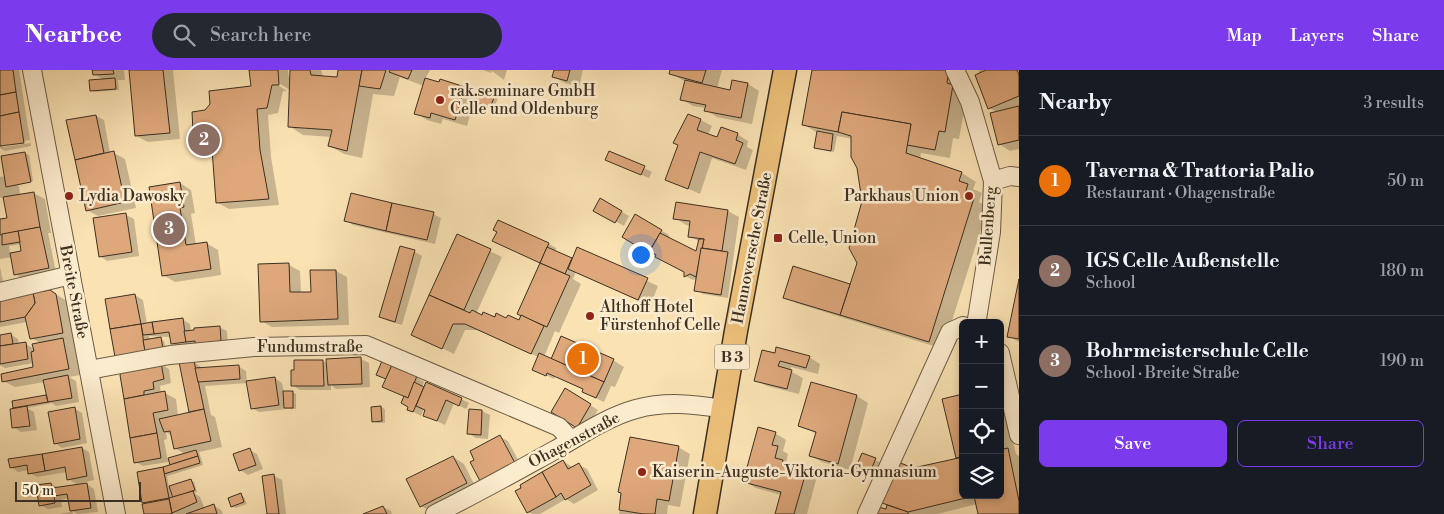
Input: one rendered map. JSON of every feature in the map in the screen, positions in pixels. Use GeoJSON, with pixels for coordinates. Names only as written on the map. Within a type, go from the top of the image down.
{"type":"FeatureCollection","features":[{"type":"Feature","properties":{"kind":"main road","name":"Hannoversche Straße"},"geometry":{"type":"LineString","coordinates":[[705,514],[785,70]]}},
{"type":"Feature","properties":{"kind":"street","name":"Breite Straße"},"geometry":{"type":"LineString","coordinates":[[32,70],[116,514]]}},
{"type":"Feature","properties":{"kind":"street","name":"Bullenberg"},"geometry":{"type":"LineString","coordinates":[[955,70],[970,102],[993,181],[991,232],[974,319]]}},
{"type":"Feature","properties":{"kind":"street"},"geometry":{"type":"LineString","coordinates":[[993,181],[1010,176],[1019,177]]}},
{"type":"Feature","properties":{"kind":"street"},"geometry":{"type":"LineString","coordinates":[[0,292],[71,275]]}},
{"type":"Feature","properties":{"kind":"street","name":"Bullenberg"},"geometry":{"type":"LineString","coordinates":[[867,514],[950,332],[959,328]]}},
{"type":"Feature","properties":{"kind":"street","name":"Fundumstraße"},"geometry":{"type":"LineString","coordinates":[[89,370],[170,355],[254,347],[366,345],[559,427],[571,440]]}},
{"type":"Feature","properties":{"kind":"street"},"geometry":{"type":"LineString","coordinates":[[1003,364],[1019,434]]}},
{"type":"Feature","properties":{"kind":"street","name":"Ohagenstraße"},"geometry":{"type":"LineString","coordinates":[[434,514],[482,491],[613,416],[637,408],[657,405],[682,404],[723,409]]}},
{"type":"Feature","properties":{"kind":"building"},"geometry":{"type":"Polygon","coordinates":[[[0,70],[13,70],[16,92],[0,95],[0,70]]]}},
{"type":"Feature","properties":{"kind":"building"},"geometry":{"type":"Polygon","coordinates":[[[92,70],[113,70],[114,74],[93,75],[92,70]]]}},
{"type":"Feature","properties":{"kind":"building"},"geometry":{"type":"Polygon","coordinates":[[[129,70],[163,70],[170,133],[135,136],[129,70]]]}},
{"type":"Feature","properties":{"kind":"building"},"geometry":{"type":"Polygon","coordinates":[[[249,70],[278,70],[279,85],[272,85],[267,108],[257,109],[260,150],[269,199],[216,203],[212,149],[194,150],[192,112],[205,110],[210,104],[209,91],[251,86],[249,70]]]}},
{"type":"Feature","properties":{"kind":"building"},"geometry":{"type":"Polygon","coordinates":[[[290,70],[310,70],[311,75],[337,77],[338,70],[362,70],[347,151],[328,146],[332,130],[288,127],[290,70]]]}},
{"type":"Feature","properties":{"kind":"building"},"geometry":{"type":"Polygon","coordinates":[[[362,70],[386,70],[380,89],[359,86],[362,70]]]}},
{"type":"Feature","properties":{"kind":"building"},"geometry":{"type":"Polygon","coordinates":[[[390,70],[412,70],[408,79],[389,72],[390,70]]]}},
{"type":"Feature","properties":{"kind":"building"},"geometry":{"type":"Polygon","coordinates":[[[554,70],[570,70],[567,81],[552,77],[554,70]]]}},
{"type":"Feature","properties":{"kind":"building"},"geometry":{"type":"Polygon","coordinates":[[[670,70],[706,70],[702,83],[669,74],[670,70]]]}},
{"type":"Feature","properties":{"kind":"building"},"geometry":{"type":"Polygon","coordinates":[[[812,70],[945,70],[948,74],[947,83],[953,85],[945,132],[939,131],[935,150],[907,145],[911,124],[842,112],[838,132],[802,125],[812,70]]]}},
{"type":"Feature","properties":{"kind":"building"},"geometry":{"type":"Polygon","coordinates":[[[986,70],[1017,70],[1019,75],[1019,96],[988,109],[975,75],[986,70]]]}},
{"type":"Feature","properties":{"kind":"building"},"geometry":{"type":"Polygon","coordinates":[[[115,78],[116,89],[90,91],[89,80],[115,78]]]}},
{"type":"Feature","properties":{"kind":"building","name":"rak.seminare GmbH Celle und Oldenburg"},"geometry":{"type":"Polygon","coordinates":[[[425,78],[439,82],[440,79],[465,87],[455,120],[431,113],[430,118],[414,114],[425,78]]]}},
{"type":"Feature","properties":{"kind":"building"},"geometry":{"type":"Polygon","coordinates":[[[685,80],[730,90],[732,80],[748,83],[741,118],[704,111],[706,105],[680,100],[685,80]]]}},
{"type":"Feature","properties":{"kind":"building"},"geometry":{"type":"Polygon","coordinates":[[[480,89],[495,95],[490,108],[475,102],[480,89]]]}},
{"type":"Feature","properties":{"kind":"building"},"geometry":{"type":"Polygon","coordinates":[[[16,92],[19,112],[0,116],[0,95],[16,92]]]}},
{"type":"Feature","properties":{"kind":"building"},"geometry":{"type":"Polygon","coordinates":[[[1019,106],[1019,140],[998,145],[990,113],[1019,106]]]}},
{"type":"Feature","properties":{"kind":"building"},"geometry":{"type":"Polygon","coordinates":[[[19,112],[24,143],[0,146],[0,116],[19,112]]]}},
{"type":"Feature","properties":{"kind":"building"},"geometry":{"type":"Polygon","coordinates":[[[842,112],[911,124],[906,153],[962,172],[959,181],[968,184],[965,194],[974,198],[929,342],[840,315],[857,263],[849,248],[862,201],[857,168],[851,157],[851,136],[838,132],[842,112]]]}},
{"type":"Feature","properties":{"kind":"building"},"geometry":{"type":"Polygon","coordinates":[[[688,114],[701,119],[697,130],[717,137],[721,127],[738,133],[736,140],[743,143],[735,164],[700,152],[688,189],[665,180],[678,145],[673,143],[688,114]]]}},
{"type":"Feature","properties":{"kind":"building"},"geometry":{"type":"Polygon","coordinates":[[[96,115],[104,153],[75,160],[66,120],[96,115]]]}},
{"type":"Feature","properties":{"kind":"building"},"geometry":{"type":"Polygon","coordinates":[[[817,131],[833,134],[831,151],[814,148],[817,131]]]}},
{"type":"Feature","properties":{"kind":"building"},"geometry":{"type":"Polygon","coordinates":[[[114,151],[125,202],[86,211],[75,160],[114,151]]]}},
{"type":"Feature","properties":{"kind":"building"},"geometry":{"type":"Polygon","coordinates":[[[609,151],[645,166],[641,175],[605,160],[609,151]]]}},
{"type":"Feature","properties":{"kind":"building"},"geometry":{"type":"Polygon","coordinates":[[[25,152],[31,182],[6,187],[1,156],[25,152]]]}},
{"type":"Feature","properties":{"kind":"building"},"geometry":{"type":"Polygon","coordinates":[[[180,182],[184,207],[180,208],[186,245],[207,242],[211,269],[162,276],[149,187],[180,182]]]}},
{"type":"Feature","properties":{"kind":"building"},"geometry":{"type":"Polygon","coordinates":[[[34,192],[40,227],[0,235],[0,219],[7,218],[3,197],[34,192]]]}},
{"type":"Feature","properties":{"kind":"building"},"geometry":{"type":"Polygon","coordinates":[[[351,193],[392,203],[386,231],[344,221],[351,193]]]}},
{"type":"Feature","properties":{"kind":"building"},"geometry":{"type":"Polygon","coordinates":[[[600,198],[622,211],[615,223],[593,211],[600,198]]]}},
{"type":"Feature","properties":{"kind":"building"},"geometry":{"type":"Polygon","coordinates":[[[676,202],[728,210],[722,251],[702,248],[704,239],[688,237],[690,221],[673,219],[676,202]]]}},
{"type":"Feature","properties":{"kind":"building"},"geometry":{"type":"Polygon","coordinates":[[[392,203],[434,212],[427,240],[386,231],[392,203]]]}},
{"type":"Feature","properties":{"kind":"building"},"geometry":{"type":"Polygon","coordinates":[[[126,213],[132,252],[99,257],[93,218],[126,213]]]}},
{"type":"Feature","properties":{"kind":"building"},"geometry":{"type":"Polygon","coordinates":[[[635,214],[662,230],[648,253],[622,237],[635,214]]]}},
{"type":"Feature","properties":{"kind":"building"},"geometry":{"type":"Polygon","coordinates":[[[498,220],[549,243],[540,263],[492,241],[497,232],[493,230],[498,220]]]}},
{"type":"Feature","properties":{"kind":"building"},"geometry":{"type":"Polygon","coordinates":[[[40,227],[49,268],[14,275],[10,253],[21,251],[18,231],[40,227]]]}},
{"type":"Feature","properties":{"kind":"building"},"geometry":{"type":"Polygon","coordinates":[[[18,231],[20,242],[2,245],[2,234],[18,231]]]}},
{"type":"Feature","properties":{"kind":"building"},"geometry":{"type":"Polygon","coordinates":[[[660,233],[696,251],[699,239],[704,239],[696,277],[690,274],[684,277],[684,272],[655,257],[656,255],[650,251],[660,233]]]}},
{"type":"Feature","properties":{"kind":"building"},"geometry":{"type":"Polygon","coordinates":[[[457,234],[491,249],[464,310],[429,295],[457,234]]]}},
{"type":"Feature","properties":{"kind":"building"},"geometry":{"type":"Polygon","coordinates":[[[400,246],[415,250],[395,322],[379,317],[400,246]]]}},
{"type":"Feature","properties":{"kind":"building"},"geometry":{"type":"Polygon","coordinates":[[[547,247],[572,258],[565,274],[540,263],[547,247]]]}},
{"type":"Feature","properties":{"kind":"building"},"geometry":{"type":"Polygon","coordinates":[[[577,247],[648,278],[638,300],[568,269],[577,247]]]}},
{"type":"Feature","properties":{"kind":"building"},"geometry":{"type":"Polygon","coordinates":[[[701,248],[728,252],[721,295],[694,291],[701,248]]]}},
{"type":"Feature","properties":{"kind":"building"},"geometry":{"type":"Polygon","coordinates":[[[289,263],[290,292],[311,292],[310,270],[336,270],[338,319],[260,322],[258,264],[289,263]]]}},
{"type":"Feature","properties":{"kind":"building"},"geometry":{"type":"Polygon","coordinates":[[[540,263],[570,276],[547,327],[517,314],[540,263]]]}},
{"type":"Feature","properties":{"kind":"building"},"geometry":{"type":"Polygon","coordinates":[[[793,266],[850,284],[840,315],[783,298],[793,266]]]}},
{"type":"Feature","properties":{"kind":"building"},"geometry":{"type":"Polygon","coordinates":[[[1019,279],[1019,339],[1007,337],[1019,279]]]}},
{"type":"Feature","properties":{"kind":"building"},"geometry":{"type":"Polygon","coordinates":[[[50,290],[56,294],[63,333],[30,339],[25,317],[35,303],[33,293],[50,290]]]}},
{"type":"Feature","properties":{"kind":"building"},"geometry":{"type":"Polygon","coordinates":[[[33,293],[35,303],[25,317],[0,322],[0,301],[33,293]]]}},
{"type":"Feature","properties":{"kind":"building"},"geometry":{"type":"Polygon","coordinates":[[[135,294],[141,324],[110,329],[105,299],[135,294]]]}},
{"type":"Feature","properties":{"kind":"building"},"geometry":{"type":"Polygon","coordinates":[[[429,295],[470,313],[472,310],[482,315],[483,312],[495,317],[496,313],[506,318],[508,315],[519,320],[521,315],[544,326],[531,354],[465,324],[453,324],[442,349],[411,335],[429,295]]]}},
{"type":"Feature","properties":{"kind":"building"},"geometry":{"type":"Polygon","coordinates":[[[183,318],[186,342],[171,344],[169,332],[154,334],[152,322],[183,318]]]}},
{"type":"Feature","properties":{"kind":"building"},"geometry":{"type":"Polygon","coordinates":[[[152,322],[154,334],[143,335],[141,324],[152,322]]]}},
{"type":"Feature","properties":{"kind":"building"},"geometry":{"type":"Polygon","coordinates":[[[141,324],[145,351],[115,357],[110,329],[141,324]]]}},
{"type":"Feature","properties":{"kind":"building"},"geometry":{"type":"Polygon","coordinates":[[[220,326],[221,341],[195,344],[195,341],[186,342],[184,331],[194,330],[194,328],[220,326]]]}},
{"type":"Feature","properties":{"kind":"building"},"geometry":{"type":"Polygon","coordinates":[[[11,333],[13,344],[0,346],[0,335],[11,333]]]}},
{"type":"Feature","properties":{"kind":"building"},"geometry":{"type":"Polygon","coordinates":[[[561,336],[614,359],[604,382],[551,359],[561,336]]]}},
{"type":"Feature","properties":{"kind":"building"},"geometry":{"type":"Polygon","coordinates":[[[161,337],[163,349],[145,351],[143,340],[161,337]]]}},
{"type":"Feature","properties":{"kind":"building"},"geometry":{"type":"Polygon","coordinates":[[[63,338],[69,369],[2,382],[1,374],[33,367],[31,352],[34,351],[32,344],[63,338]]]}},
{"type":"Feature","properties":{"kind":"building"},"geometry":{"type":"Polygon","coordinates":[[[26,342],[28,359],[0,364],[0,346],[26,342]]]}},
{"type":"Feature","properties":{"kind":"building"},"geometry":{"type":"Polygon","coordinates":[[[776,347],[810,356],[806,368],[780,361],[778,366],[792,370],[787,389],[754,381],[762,350],[775,353],[776,347]]]}},
{"type":"Feature","properties":{"kind":"building"},"geometry":{"type":"Polygon","coordinates":[[[539,353],[604,382],[596,398],[582,392],[583,389],[547,373],[546,376],[532,370],[539,353]]]}},
{"type":"Feature","properties":{"kind":"building"},"geometry":{"type":"Polygon","coordinates":[[[361,357],[362,384],[328,385],[326,359],[361,357]]]}},
{"type":"Feature","properties":{"kind":"building"},"geometry":{"type":"Polygon","coordinates":[[[294,360],[323,360],[324,386],[291,386],[291,370],[294,370],[294,360]]]}},
{"type":"Feature","properties":{"kind":"building"},"geometry":{"type":"Polygon","coordinates":[[[194,361],[204,409],[189,412],[179,362],[194,361]]]}},
{"type":"Feature","properties":{"kind":"building"},"geometry":{"type":"Polygon","coordinates":[[[382,361],[392,365],[386,379],[376,375],[382,361]]]}},
{"type":"Feature","properties":{"kind":"building"},"geometry":{"type":"Polygon","coordinates":[[[161,363],[164,379],[153,382],[154,389],[144,391],[144,395],[124,399],[120,375],[125,369],[161,363]]]}},
{"type":"Feature","properties":{"kind":"building"},"geometry":{"type":"Polygon","coordinates":[[[239,365],[240,379],[198,382],[195,368],[239,365]]]}},
{"type":"Feature","properties":{"kind":"building"},"geometry":{"type":"Polygon","coordinates":[[[392,365],[417,376],[408,398],[382,387],[392,365]]]}},
{"type":"Feature","properties":{"kind":"building"},"geometry":{"type":"Polygon","coordinates":[[[68,375],[72,398],[48,402],[43,380],[68,375]]]}},
{"type":"Feature","properties":{"kind":"building"},"geometry":{"type":"Polygon","coordinates":[[[275,377],[279,405],[251,409],[246,381],[275,377]]]}},
{"type":"Feature","properties":{"kind":"building"},"geometry":{"type":"Polygon","coordinates":[[[414,382],[424,387],[413,412],[407,410],[408,407],[401,403],[404,396],[408,398],[414,382]]]}},
{"type":"Feature","properties":{"kind":"building"},"geometry":{"type":"Polygon","coordinates":[[[426,382],[462,398],[459,406],[446,400],[437,421],[423,416],[425,410],[416,406],[426,382]]]}},
{"type":"Feature","properties":{"kind":"building"},"geometry":{"type":"Polygon","coordinates":[[[811,382],[857,395],[838,464],[809,456],[816,432],[798,426],[811,382]]]}},
{"type":"Feature","properties":{"kind":"building"},"geometry":{"type":"Polygon","coordinates":[[[565,388],[591,404],[577,428],[551,412],[565,388]]]}},
{"type":"Feature","properties":{"kind":"building"},"geometry":{"type":"Polygon","coordinates":[[[165,391],[168,410],[153,413],[157,433],[130,438],[124,399],[165,391]]]}},
{"type":"Feature","properties":{"kind":"building"},"geometry":{"type":"Polygon","coordinates":[[[283,391],[293,391],[293,408],[284,408],[283,391]]]}},
{"type":"Feature","properties":{"kind":"building"},"geometry":{"type":"Polygon","coordinates":[[[46,395],[48,402],[13,408],[12,401],[46,395]]]}},
{"type":"Feature","properties":{"kind":"building"},"geometry":{"type":"Polygon","coordinates":[[[959,395],[959,458],[956,458],[942,399],[959,395]]]}},
{"type":"Feature","properties":{"kind":"building"},"geometry":{"type":"Polygon","coordinates":[[[27,406],[30,426],[12,428],[10,409],[27,406]]]}},
{"type":"Feature","properties":{"kind":"building"},"geometry":{"type":"Polygon","coordinates":[[[381,406],[382,421],[372,422],[371,407],[381,406]]]}},
{"type":"Feature","properties":{"kind":"building"},"geometry":{"type":"Polygon","coordinates":[[[75,407],[80,439],[54,444],[48,412],[75,407]]]}},
{"type":"Feature","properties":{"kind":"building"},"geometry":{"type":"Polygon","coordinates":[[[204,409],[211,441],[174,449],[170,431],[164,432],[159,419],[204,409]]]}},
{"type":"Feature","properties":{"kind":"building"},"geometry":{"type":"Polygon","coordinates":[[[469,409],[482,410],[481,435],[467,434],[469,409]]]}},
{"type":"Feature","properties":{"kind":"building"},"geometry":{"type":"Polygon","coordinates":[[[758,427],[776,432],[772,445],[778,446],[775,458],[783,460],[782,466],[806,472],[794,514],[775,514],[781,492],[743,482],[758,427]]]}},
{"type":"Feature","properties":{"kind":"building"},"geometry":{"type":"Polygon","coordinates":[[[157,433],[161,458],[134,463],[130,438],[157,433]]]}},
{"type":"Feature","properties":{"kind":"building"},"geometry":{"type":"Polygon","coordinates":[[[500,435],[515,463],[480,481],[470,462],[474,460],[470,451],[500,435]]]}},
{"type":"Feature","properties":{"kind":"building"},"geometry":{"type":"Polygon","coordinates":[[[630,437],[679,446],[669,501],[657,499],[655,514],[619,510],[621,493],[618,492],[630,437]]]}},
{"type":"Feature","properties":{"kind":"building"},"geometry":{"type":"Polygon","coordinates":[[[82,447],[87,476],[67,480],[65,467],[45,471],[42,454],[82,447]]]}},
{"type":"Feature","properties":{"kind":"building"},"geometry":{"type":"Polygon","coordinates":[[[250,448],[256,465],[239,471],[233,454],[250,448]]]}},
{"type":"Feature","properties":{"kind":"building"},"geometry":{"type":"Polygon","coordinates":[[[1008,448],[1019,501],[1019,514],[978,514],[975,499],[1004,499],[1004,449],[1008,448]]]}},
{"type":"Feature","properties":{"kind":"building"},"geometry":{"type":"Polygon","coordinates":[[[196,450],[198,456],[170,465],[168,458],[196,450]]]}},
{"type":"Feature","properties":{"kind":"building"},"geometry":{"type":"Polygon","coordinates":[[[862,453],[876,458],[868,477],[854,472],[862,453]]]}},
{"type":"Feature","properties":{"kind":"building"},"geometry":{"type":"Polygon","coordinates":[[[42,454],[45,471],[28,474],[27,465],[10,468],[8,459],[42,454]]]}},
{"type":"Feature","properties":{"kind":"building"},"geometry":{"type":"Polygon","coordinates":[[[198,456],[200,463],[164,474],[163,467],[198,456]]]}},
{"type":"Feature","properties":{"kind":"building"},"geometry":{"type":"Polygon","coordinates":[[[453,456],[467,483],[420,507],[406,479],[453,456]]]}},
{"type":"Feature","properties":{"kind":"building"},"geometry":{"type":"Polygon","coordinates":[[[959,458],[959,499],[962,499],[908,512],[879,502],[898,462],[913,468],[959,458]]]}},
{"type":"Feature","properties":{"kind":"building"},"geometry":{"type":"Polygon","coordinates":[[[563,460],[568,469],[579,463],[591,485],[565,500],[561,493],[556,497],[542,472],[563,460]]]}},
{"type":"Feature","properties":{"kind":"building"},"geometry":{"type":"Polygon","coordinates":[[[163,467],[169,498],[142,503],[137,472],[163,467]]]}},
{"type":"Feature","properties":{"kind":"building"},"geometry":{"type":"Polygon","coordinates":[[[542,472],[556,497],[527,513],[515,491],[521,488],[520,485],[542,472]]]}},
{"type":"Feature","properties":{"kind":"building"},"geometry":{"type":"Polygon","coordinates":[[[274,474],[279,514],[267,514],[262,476],[274,474]]]}},
{"type":"Feature","properties":{"kind":"building"},"geometry":{"type":"Polygon","coordinates":[[[191,479],[195,490],[173,498],[169,486],[191,479]]]}},
{"type":"Feature","properties":{"kind":"building"},"geometry":{"type":"Polygon","coordinates":[[[51,483],[52,488],[87,483],[91,508],[70,511],[67,494],[54,496],[55,503],[39,506],[36,485],[51,483]]]}},
{"type":"Feature","properties":{"kind":"building"},"geometry":{"type":"Polygon","coordinates":[[[193,491],[197,502],[172,513],[169,498],[193,491]]]}},
{"type":"Feature","properties":{"kind":"building"},"geometry":{"type":"Polygon","coordinates":[[[241,493],[244,502],[231,507],[228,498],[241,493]]]}},
{"type":"Feature","properties":{"kind":"building"},"geometry":{"type":"Polygon","coordinates":[[[169,499],[172,514],[144,514],[142,504],[169,499]]]}},
{"type":"Feature","properties":{"kind":"building"},"geometry":{"type":"Polygon","coordinates":[[[214,504],[217,514],[186,514],[214,504]]]}},
{"type":"Feature","properties":{"kind":"building"},"geometry":{"type":"Polygon","coordinates":[[[887,505],[908,512],[908,514],[876,514],[878,507],[886,509],[887,505]]]}},
{"type":"Feature","properties":{"kind":"building"},"geometry":{"type":"Polygon","coordinates":[[[383,506],[387,514],[363,514],[383,506]]]}},
{"type":"Feature","properties":{"kind":"place","name":"rak.seminare GmbH Celle und Oldenburg"},"geometry":{"type":"Point","coordinates":[440,100]}},
{"type":"Feature","properties":{"kind":"place","name":"IGS Celle Außenstelle"},"geometry":{"type":"Point","coordinates":[204,140]}},
{"type":"Feature","properties":{"kind":"place","name":"Lydia Dawosky"},"geometry":{"type":"Point","coordinates":[69,196]}},
{"type":"Feature","properties":{"kind":"place","name":"Parkhaus Union"},"geometry":{"type":"Point","coordinates":[969,196]}},
{"type":"Feature","properties":{"kind":"place","name":"Bohrmeisterschule Celle"},"geometry":{"type":"Point","coordinates":[169,229]}},
{"type":"Feature","properties":{"kind":"place","name":"Celle, Union"},"geometry":{"type":"Point","coordinates":[778,238]}},
{"type":"Feature","properties":{"kind":"place","name":"Althoff Hotel Fürstenhof Celle"},"geometry":{"type":"Point","coordinates":[590,316]}},
{"type":"Feature","properties":{"kind":"place","name":"Taverna & Trattoria Palio"},"geometry":{"type":"Point","coordinates":[583,359]}},
{"type":"Feature","properties":{"kind":"place","name":"Kaiserin-Auguste-Viktoria-Gymnasium"},"geometry":{"type":"Point","coordinates":[642,472]}}]}
